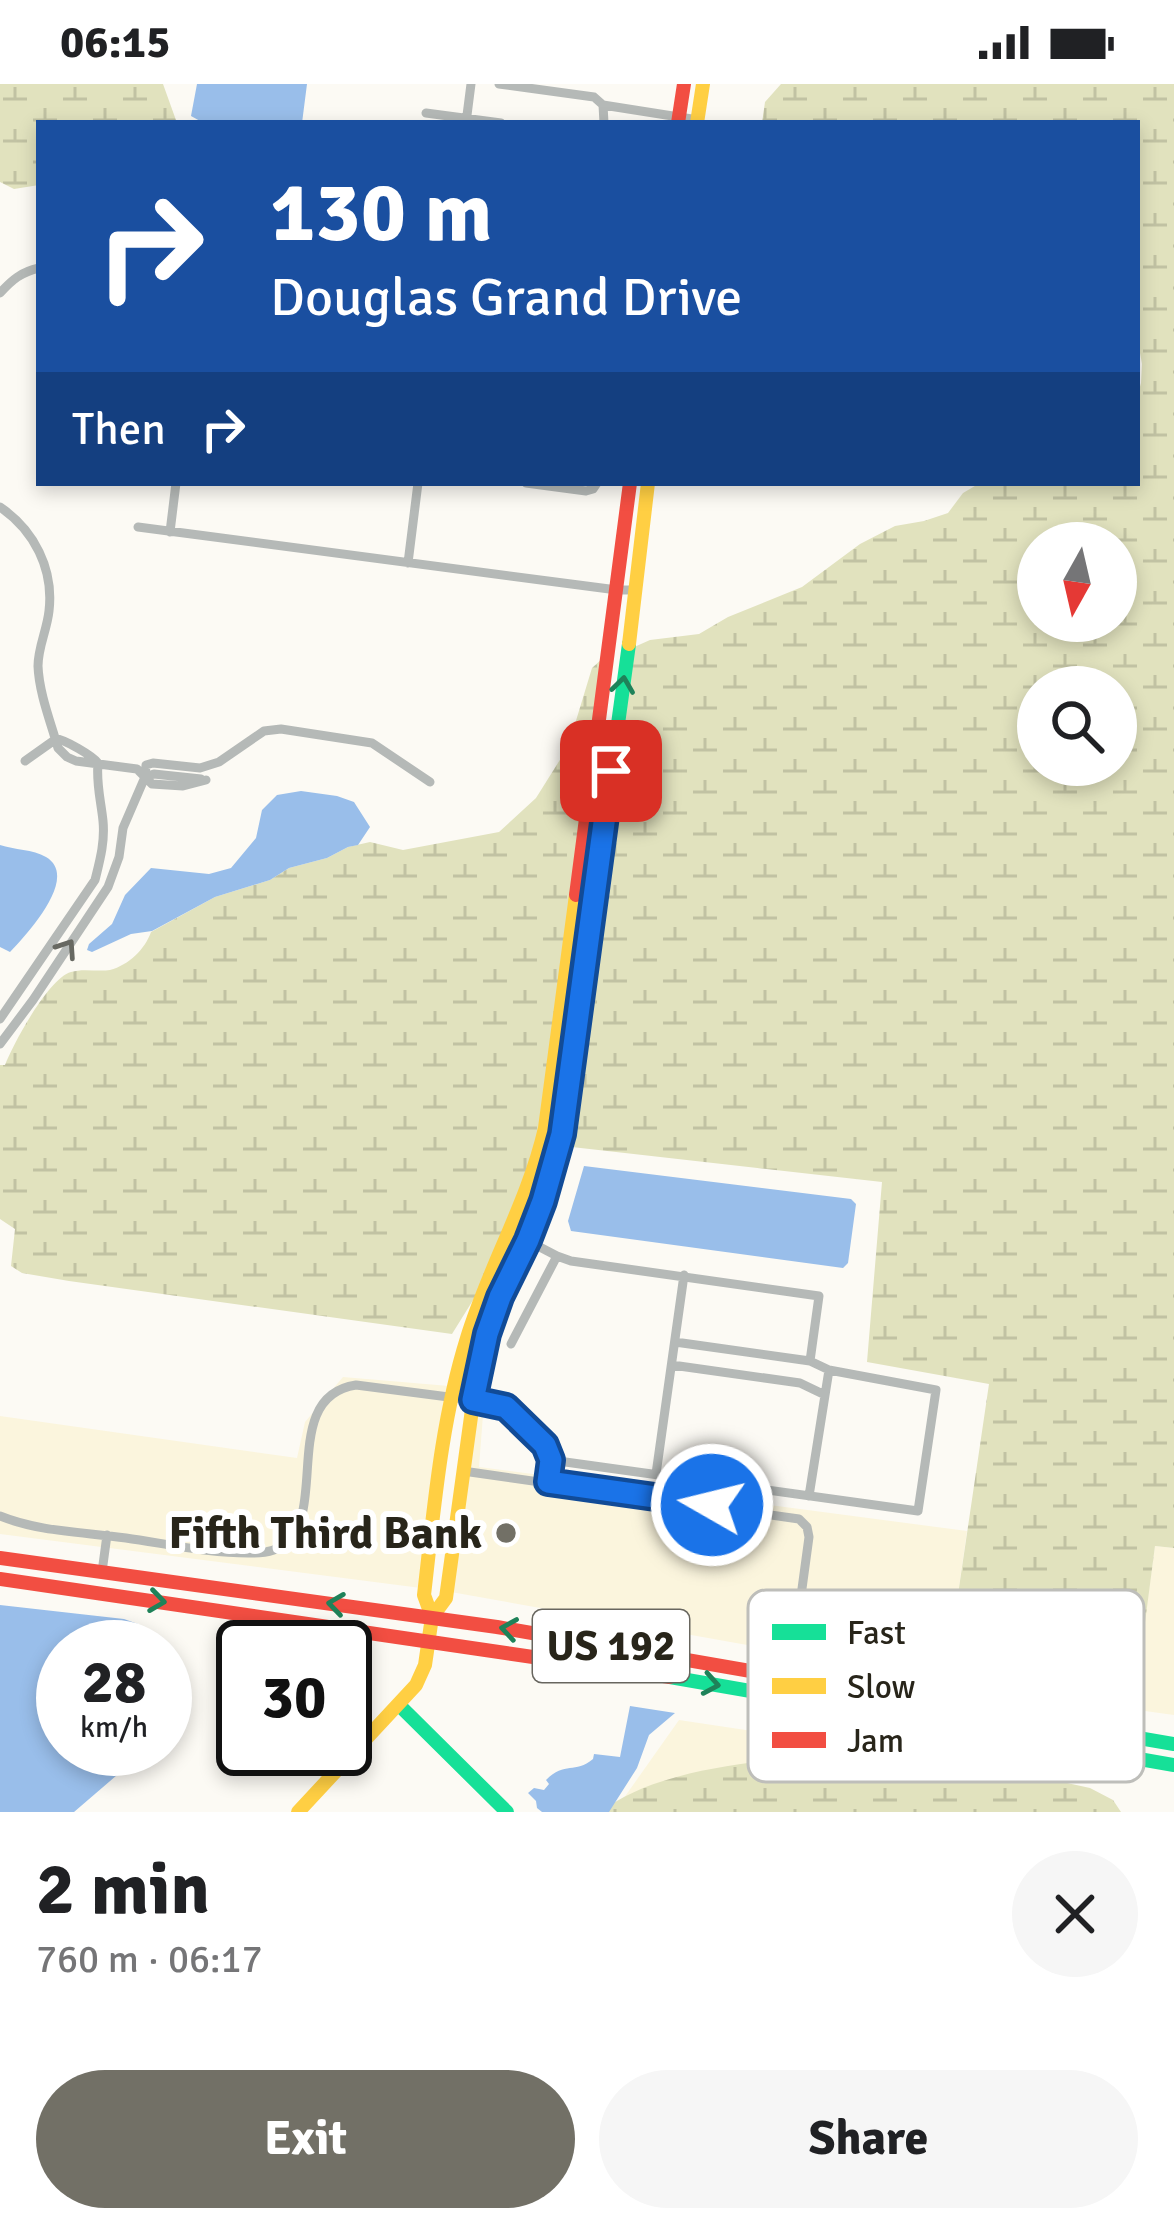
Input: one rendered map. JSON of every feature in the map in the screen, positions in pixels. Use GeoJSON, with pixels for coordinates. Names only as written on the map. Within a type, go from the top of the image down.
{"type":"FeatureCollection","features":[{"type":"Feature","properties":{"kind":"main road"},"geometry":{"type":"LineString","coordinates":[[679,120],[684,84]]}},
{"type":"Feature","properties":{"kind":"main road"},"geometry":{"type":"LineString","coordinates":[[697,120],[703,84]]}},
{"type":"Feature","properties":{"kind":"main road"},"geometry":{"type":"LineString","coordinates":[[298,1812],[420,1678],[432,1617],[424,1595],[450,1397],[468,1333],[538,1163],[545,1128],[630,486]]}},
{"type":"Feature","properties":{"kind":"main road"},"geometry":{"type":"LineString","coordinates":[[432,1617],[446,1598],[478,1366],[493,1315],[548,1185],[562,1134],[648,486]]}},
{"type":"Feature","properties":{"kind":"main road","name":"US 192"},"geometry":{"type":"LineString","coordinates":[[0,1558],[432,1617],[748,1669]]}},
{"type":"Feature","properties":{"kind":"main road"},"geometry":{"type":"LineString","coordinates":[[69,1589],[102,1572]]}},
{"type":"Feature","properties":{"kind":"main road","name":"US 192"},"geometry":{"type":"LineString","coordinates":[[0,1580],[597,1664],[748,1691]]}},
{"type":"Feature","properties":{"kind":"main road"},"geometry":{"type":"LineString","coordinates":[[399,1705],[506,1812]]}},
{"type":"Feature","properties":{"kind":"main road","name":"US 192"},"geometry":{"type":"LineString","coordinates":[[1144,1739],[1174,1747]]}},
{"type":"Feature","properties":{"kind":"main road"},"geometry":{"type":"LineString","coordinates":[[1144,1743],[1150,1740]]}},
{"type":"Feature","properties":{"kind":"main road"},"geometry":{"type":"LineString","coordinates":[[1148,1760],[1174,1747]]}},
{"type":"Feature","properties":{"kind":"main road","name":"US 192"},"geometry":{"type":"LineString","coordinates":[[1144,1759],[1174,1765]]}},
{"type":"Feature","properties":{"kind":"street"},"geometry":{"type":"LineString","coordinates":[[466,120],[471,84]]}},
{"type":"Feature","properties":{"kind":"street"},"geometry":{"type":"LineString","coordinates":[[499,84],[590,96],[627,117],[679,120]]}},
{"type":"Feature","properties":{"kind":"street"},"geometry":{"type":"LineString","coordinates":[[603,105],[604,120]]}},
{"type":"Feature","properties":{"kind":"street"},"geometry":{"type":"LineString","coordinates":[[426,112],[462,120]]}},
{"type":"Feature","properties":{"kind":"street"},"geometry":{"type":"LineString","coordinates":[[0,293],[26,271],[36,269]]}},
{"type":"Feature","properties":{"kind":"street"},"geometry":{"type":"LineString","coordinates":[[170,532],[176,486]]}},
{"type":"Feature","properties":{"kind":"street"},"geometry":{"type":"LineString","coordinates":[[408,563],[418,486]]}},
{"type":"Feature","properties":{"kind":"street"},"geometry":{"type":"LineString","coordinates":[[548,486],[586,491],[595,486]]}},
{"type":"Feature","properties":{"kind":"street"},"geometry":{"type":"LineString","coordinates":[[0,506],[30,534],[47,572],[50,609],[38,667],[58,748],[67,757],[90,764],[145,771],[152,784],[182,786],[206,780],[200,768]]}},
{"type":"Feature","properties":{"kind":"street"},"geometry":{"type":"LineString","coordinates":[[138,527],[636,590]]}},
{"type":"Feature","properties":{"kind":"street"},"geometry":{"type":"LineString","coordinates":[[0,1044],[108,887],[123,828],[145,771],[153,763],[200,768],[219,762],[264,731],[281,730],[367,741],[430,782]]}},
{"type":"Feature","properties":{"kind":"street"},"geometry":{"type":"LineString","coordinates":[[25,761],[56,739]]}},
{"type":"Feature","properties":{"kind":"street"},"geometry":{"type":"LineString","coordinates":[[0,1019],[95,880],[104,825],[96,786],[98,763]]}},
{"type":"Feature","properties":{"kind":"street"},"geometry":{"type":"LineString","coordinates":[[512,1232],[571,1261],[819,1296],[810,1361]]}},
{"type":"Feature","properties":{"kind":"street"},"geometry":{"type":"LineString","coordinates":[[511,1344],[557,1256]]}},
{"type":"Feature","properties":{"kind":"street"},"geometry":{"type":"LineString","coordinates":[[656,1474],[684,1275]]}},
{"type":"Feature","properties":{"kind":"street"},"geometry":{"type":"LineString","coordinates":[[551,1460],[918,1511],[936,1390],[829,1370],[810,1361],[675,1342]]}},
{"type":"Feature","properties":{"kind":"street"},"geometry":{"type":"LineString","coordinates":[[672,1365],[800,1383],[825,1395]]}},
{"type":"Feature","properties":{"kind":"street"},"geometry":{"type":"LineString","coordinates":[[808,1496],[829,1370]]}},
{"type":"Feature","properties":{"kind":"street"},"geometry":{"type":"LineString","coordinates":[[0,1516],[25,1525],[243,1552],[275,1550],[298,1527],[320,1408],[331,1394],[356,1385],[495,1403],[510,1410],[545,1445],[551,1460],[548,1482]]}},
{"type":"Feature","properties":{"kind":"street"},"geometry":{"type":"LineString","coordinates":[[463,1471],[792,1516],[808,1527],[802,1590]]}},
{"type":"Feature","properties":{"kind":"street"},"geometry":{"type":"LineString","coordinates":[[102,1572],[107,1535]]}},
{"type":"Feature","properties":{"kind":"shaded area"},"geometry":{"type":"Polygon","coordinates":[[[343,1377],[449,1386],[421,1588],[0,1534],[0,1416],[297,1458],[305,1422],[343,1377]]]}},
{"type":"Feature","properties":{"kind":"shaded area"},"geometry":{"type":"Polygon","coordinates":[[[479,1389],[485,1389],[479,1467],[967,1531],[959,1590],[748,1590],[748,1645],[451,1592],[479,1389]]]}},
{"type":"Feature","properties":{"kind":"shaded area"},"geometry":{"type":"Polygon","coordinates":[[[1155,1546],[1174,1548],[1174,1715],[1144,1711],[1144,1625],[1155,1546]]]}},
{"type":"Feature","properties":{"kind":"shaded area"},"geometry":{"type":"Polygon","coordinates":[[[679,1720],[748,1730],[748,1782],[948,1782],[944,1812],[614,1812],[679,1720]]]}},
{"type":"Feature","properties":{"kind":"green space"},"geometry":{"type":"Polygon","coordinates":[[[0,84],[163,84],[176,120],[36,120],[36,185],[14,189],[0,182],[0,84]]]}},
{"type":"Feature","properties":{"kind":"green space"},"geometry":{"type":"Polygon","coordinates":[[[781,84],[1174,84],[1174,1548],[1155,1546],[1144,1630],[1144,1590],[959,1590],[989,1384],[867,1362],[882,1182],[563,1146],[632,648],[650,640],[699,634],[802,587],[860,544],[895,526],[948,513],[975,486],[1140,486],[1140,120],[762,120],[765,102],[781,84]]]}},
{"type":"Feature","properties":{"kind":"green space"},"geometry":{"type":"Polygon","coordinates":[[[604,657],[534,1161],[488,1276],[452,1334],[69,1281],[22,1273],[11,1266],[15,1229],[0,1219],[0,1065],[5,1065],[53,986],[71,972],[110,970],[124,964],[151,932],[215,897],[348,847],[370,842],[403,850],[499,832],[536,798],[568,747],[592,668],[604,657]]]}},
{"type":"Feature","properties":{"kind":"green space"},"geometry":{"type":"Polygon","coordinates":[[[748,1763],[748,1782],[1063,1782],[1090,1788],[1113,1800],[1121,1812],[601,1812],[655,1784],[748,1763]]]}},
{"type":"Feature","properties":{"kind":"water"},"geometry":{"type":"Polygon","coordinates":[[[197,84],[307,84],[302,120],[198,120],[191,116],[197,84]]]}},
{"type":"Feature","properties":{"kind":"water"},"geometry":{"type":"Polygon","coordinates":[[[301,791],[354,802],[370,827],[358,845],[215,897],[152,931],[87,950],[112,924],[125,895],[151,868],[209,874],[231,868],[256,838],[262,810],[277,795],[301,791]]]}},
{"type":"Feature","properties":{"kind":"water"},"geometry":{"type":"Polygon","coordinates":[[[0,845],[46,857],[55,866],[57,878],[47,905],[10,952],[0,947],[0,845]]]}},
{"type":"Feature","properties":{"kind":"water"},"geometry":{"type":"Polygon","coordinates":[[[584,1166],[851,1199],[856,1204],[848,1263],[843,1268],[571,1231],[568,1221],[584,1166]]]}},
{"type":"Feature","properties":{"kind":"water"},"geometry":{"type":"Polygon","coordinates":[[[0,1605],[127,1620],[36,1620],[36,1776],[116,1776],[74,1812],[0,1812],[0,1605]]]}},
{"type":"Feature","properties":{"kind":"water"},"geometry":{"type":"Polygon","coordinates":[[[630,1706],[675,1713],[649,1735],[637,1768],[609,1812],[542,1812],[537,1808],[528,1793],[534,1788],[544,1790],[553,1774],[581,1766],[594,1754],[620,1757],[630,1706]]]}},
{"type":"Feature","properties":{"kind":"traffic: fast"},"geometry":{"type":"LineString","coordinates":[[562,1131],[629,644]]}},
{"type":"Feature","properties":{"kind":"traffic: fast"},"geometry":{"type":"LineString","coordinates":[[670,1677],[748,1691]]}},
{"type":"Feature","properties":{"kind":"traffic: fast"},"geometry":{"type":"LineString","coordinates":[[399,1705],[507,1812]]}},
{"type":"Feature","properties":{"kind":"traffic: fast"},"geometry":{"type":"LineString","coordinates":[[1144,1739],[1174,1744]]}},
{"type":"Feature","properties":{"kind":"traffic: fast"},"geometry":{"type":"LineString","coordinates":[[1144,1760],[1174,1765]]}},
{"type":"Feature","properties":{"kind":"traffic: slow"},"geometry":{"type":"LineString","coordinates":[[697,120],[703,84]]}},
{"type":"Feature","properties":{"kind":"traffic: slow"},"geometry":{"type":"LineString","coordinates":[[629,644],[648,486]]}},
{"type":"Feature","properties":{"kind":"traffic: slow"},"geometry":{"type":"LineString","coordinates":[[432,1617],[424,1595],[451,1401],[476,1311],[529,1182],[545,1128],[576,895]]}},
{"type":"Feature","properties":{"kind":"traffic: slow"},"geometry":{"type":"LineString","coordinates":[[298,1812],[416,1685],[425,1665],[432,1617],[446,1598],[478,1366],[500,1296],[543,1201],[562,1131]]}},
{"type":"Feature","properties":{"kind":"traffic: jam"},"geometry":{"type":"LineString","coordinates":[[678,120],[684,84]]}},
{"type":"Feature","properties":{"kind":"traffic: jam"},"geometry":{"type":"LineString","coordinates":[[576,895],[630,486]]}},
{"type":"Feature","properties":{"kind":"traffic: jam"},"geometry":{"type":"LineString","coordinates":[[0,1558],[497,1627],[748,1671]]}},
{"type":"Feature","properties":{"kind":"traffic: jam"},"geometry":{"type":"LineString","coordinates":[[0,1579],[670,1677]]}},
{"type":"Feature","properties":{"kind":"place","name":"Fifth Third Bank"},"geometry":{"type":"Point","coordinates":[506,1533]}},
{"type":"Feature","properties":{"kind":"route"},"geometry":{"type":"LineString","coordinates":[[611,771],[562,1134],[543,1201],[487,1334],[473,1400],[506,1407],[545,1445],[551,1460],[548,1482],[712,1505]]}}]}
